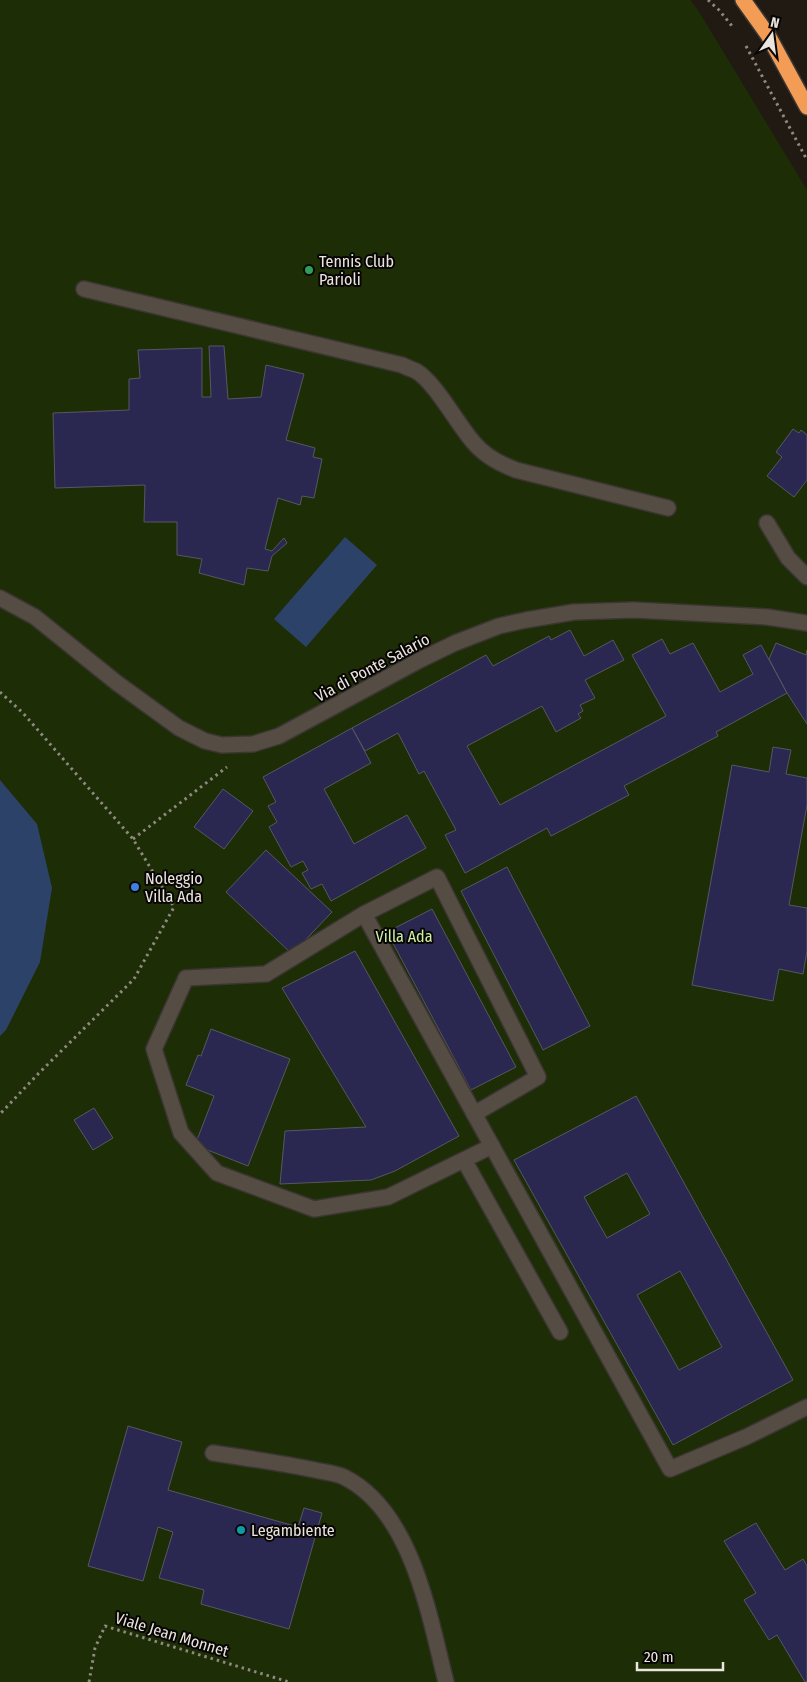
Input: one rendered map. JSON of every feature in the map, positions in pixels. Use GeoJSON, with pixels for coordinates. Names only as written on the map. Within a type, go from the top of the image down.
{"type":"FeatureCollection","features":[{"type":"Feature","properties":{"kind":"highway"},"geometry":{"type":"LineString","coordinates":[[743,0],[768,35],[807,106]]}},
{"type":"Feature","properties":{"kind":"street"},"geometry":{"type":"LineString","coordinates":[[84,289],[402,366],[417,372],[428,382],[474,444],[487,456],[502,465],[668,508]]}},
{"type":"Feature","properties":{"kind":"street"},"geometry":{"type":"LineString","coordinates":[[767,523],[788,558],[807,577]]}},
{"type":"Feature","properties":{"kind":"street","name":"Via di Ponte Salario"},"geometry":{"type":"LineString","coordinates":[[0,598],[35,617],[117,683],[179,728],[205,741],[222,745],[253,744],[279,736],[418,661],[462,640],[499,626],[526,620],[574,612],[634,610],[767,617],[807,623]]}},
{"type":"Feature","properties":{"kind":"street"},"geometry":{"type":"LineString","coordinates":[[474,1114],[538,1077],[437,877],[364,914],[266,974],[186,978],[154,1049],[181,1133],[217,1173],[314,1209],[388,1197],[492,1146]]}},
{"type":"Feature","properties":{"kind":"street"},"geometry":{"type":"LineString","coordinates":[[364,914],[670,1469],[746,1437],[807,1407]]}},
{"type":"Feature","properties":{"kind":"street"},"geometry":{"type":"LineString","coordinates":[[464,1160],[560,1332]]}},
{"type":"Feature","properties":{"kind":"street"},"geometry":{"type":"LineString","coordinates":[[213,1454],[284,1464],[343,1476],[372,1495],[392,1521],[418,1575],[446,1682]]}},
{"type":"Feature","properties":{"kind":"path"},"geometry":{"type":"LineString","coordinates":[[708,0],[719,10],[737,33]]}},
{"type":"Feature","properties":{"kind":"path"},"geometry":{"type":"LineString","coordinates":[[743,41],[807,160]]}},
{"type":"Feature","properties":{"kind":"path"},"geometry":{"type":"LineString","coordinates":[[0,692],[23,713],[133,839],[174,907],[134,979],[0,1114]]}},
{"type":"Feature","properties":{"kind":"path"},"geometry":{"type":"LineString","coordinates":[[133,839],[215,778],[253,744]]}},
{"type":"Feature","properties":{"kind":"path","name":"Viale Jean Monnet"},"geometry":{"type":"LineString","coordinates":[[89,1682],[95,1648],[105,1626],[289,1682]]}},
{"type":"Feature","properties":{"kind":"green space","name":"Villa Ada"},"geometry":{"type":"Polygon","coordinates":[[[0,0],[690,0],[698,10],[807,190],[807,1682],[0,1682],[0,0]]]}},
{"type":"Feature","properties":{"kind":"water"},"geometry":{"type":"Polygon","coordinates":[[[345,537],[377,565],[306,647],[274,619],[345,537]]]}},
{"type":"Feature","properties":{"kind":"water"},"geometry":{"type":"Polygon","coordinates":[[[0,780],[37,824],[52,888],[40,962],[6,1030],[0,1036],[0,780]]]}},
{"type":"Feature","properties":{"kind":"building"},"geometry":{"type":"Polygon","coordinates":[[[209,346],[224,346],[228,399],[261,397],[266,365],[304,374],[286,440],[315,448],[313,457],[322,459],[314,498],[302,496],[300,505],[278,498],[265,549],[272,551],[284,538],[287,543],[272,556],[268,571],[247,568],[244,585],[199,573],[202,559],[177,555],[177,522],[144,522],[145,485],[55,488],[53,413],[129,410],[129,379],[140,378],[138,350],[202,348],[202,397],[211,397],[209,346]]]}},
{"type":"Feature","properties":{"kind":"building"},"geometry":{"type":"Polygon","coordinates":[[[793,429],[799,433],[801,430],[807,435],[807,480],[794,497],[767,476],[782,457],[776,452],[793,429]]]}},
{"type":"Feature","properties":{"kind":"building"},"geometry":{"type":"Polygon","coordinates":[[[570,630],[584,656],[613,640],[624,660],[585,680],[595,698],[580,705],[583,711],[578,714],[581,718],[556,732],[542,706],[467,746],[500,805],[666,716],[632,655],[662,639],[670,654],[693,643],[720,692],[753,674],[743,655],[761,645],[787,693],[716,732],[718,736],[624,786],[629,795],[551,836],[547,828],[465,873],[445,835],[456,830],[424,771],[419,774],[398,733],[365,751],[352,728],[486,655],[493,666],[549,636],[551,640],[570,630]]]}},
{"type":"Feature","properties":{"kind":"building"},"geometry":{"type":"Polygon","coordinates":[[[776,643],[806,655],[807,650],[807,724],[787,693],[769,659],[776,643]]]}},
{"type":"Feature","properties":{"kind":"building"},"geometry":{"type":"Polygon","coordinates":[[[352,728],[371,763],[324,789],[354,844],[407,815],[426,848],[331,901],[322,884],[311,889],[302,873],[308,870],[303,861],[291,867],[269,827],[277,822],[268,806],[276,802],[263,777],[352,728]]]}},
{"type":"Feature","properties":{"kind":"building"},"geometry":{"type":"Polygon","coordinates":[[[773,747],[791,750],[786,774],[807,778],[807,805],[789,905],[807,908],[807,951],[803,974],[779,969],[773,1001],[692,985],[732,765],[769,772],[773,747]]]}},
{"type":"Feature","properties":{"kind":"building"},"geometry":{"type":"Polygon","coordinates":[[[223,789],[253,811],[224,849],[194,827],[223,789]]]}},
{"type":"Feature","properties":{"kind":"building"},"geometry":{"type":"Polygon","coordinates":[[[266,850],[332,912],[292,954],[226,892],[266,850]]]}},
{"type":"Feature","properties":{"kind":"building"},"geometry":{"type":"Polygon","coordinates":[[[507,867],[590,1026],[543,1050],[461,891],[507,867]]]}},
{"type":"Feature","properties":{"kind":"building"},"geometry":{"type":"Polygon","coordinates":[[[432,909],[516,1067],[471,1090],[387,932],[432,909]]]}},
{"type":"Feature","properties":{"kind":"building"},"geometry":{"type":"Polygon","coordinates":[[[355,951],[459,1136],[395,1171],[371,1180],[280,1184],[285,1131],[366,1127],[282,988],[355,951]]]}},
{"type":"Feature","properties":{"kind":"building"},"geometry":{"type":"Polygon","coordinates":[[[211,1029],[290,1059],[248,1166],[195,1145],[214,1096],[186,1085],[198,1055],[201,1056],[211,1029]]]}},
{"type":"Feature","properties":{"kind":"building"},"geometry":{"type":"Polygon","coordinates":[[[636,1096],[793,1380],[673,1445],[514,1160],[636,1096]],[[627,1173],[584,1197],[607,1238],[650,1214],[627,1173]],[[680,1271],[637,1295],[679,1370],[722,1347],[680,1271]]]}},
{"type":"Feature","properties":{"kind":"building"},"geometry":{"type":"Polygon","coordinates":[[[94,1108],[113,1138],[93,1150],[74,1120],[94,1108]]]}},
{"type":"Feature","properties":{"kind":"building","name":"Legambiente"},"geometry":{"type":"Polygon","coordinates":[[[128,1426],[182,1442],[168,1490],[298,1527],[304,1508],[322,1513],[289,1629],[201,1604],[204,1590],[159,1578],[173,1532],[158,1527],[143,1581],[88,1566],[128,1426]]]}},
{"type":"Feature","properties":{"kind":"building"},"geometry":{"type":"Polygon","coordinates":[[[756,1523],[785,1570],[803,1559],[807,1566],[807,1682],[805,1682],[777,1635],[769,1640],[744,1600],[756,1593],[724,1541],[756,1523]]]}},
{"type":"Feature","properties":{"kind":"place","name":"Tennis Club Parioli"},"geometry":{"type":"Point","coordinates":[309,270]}},
{"type":"Feature","properties":{"kind":"place","name":"Noleggio Villa Ada"},"geometry":{"type":"Point","coordinates":[135,887]}},
{"type":"Feature","properties":{"kind":"place","name":"Legambiente"},"geometry":{"type":"Point","coordinates":[241,1530]}}]}
